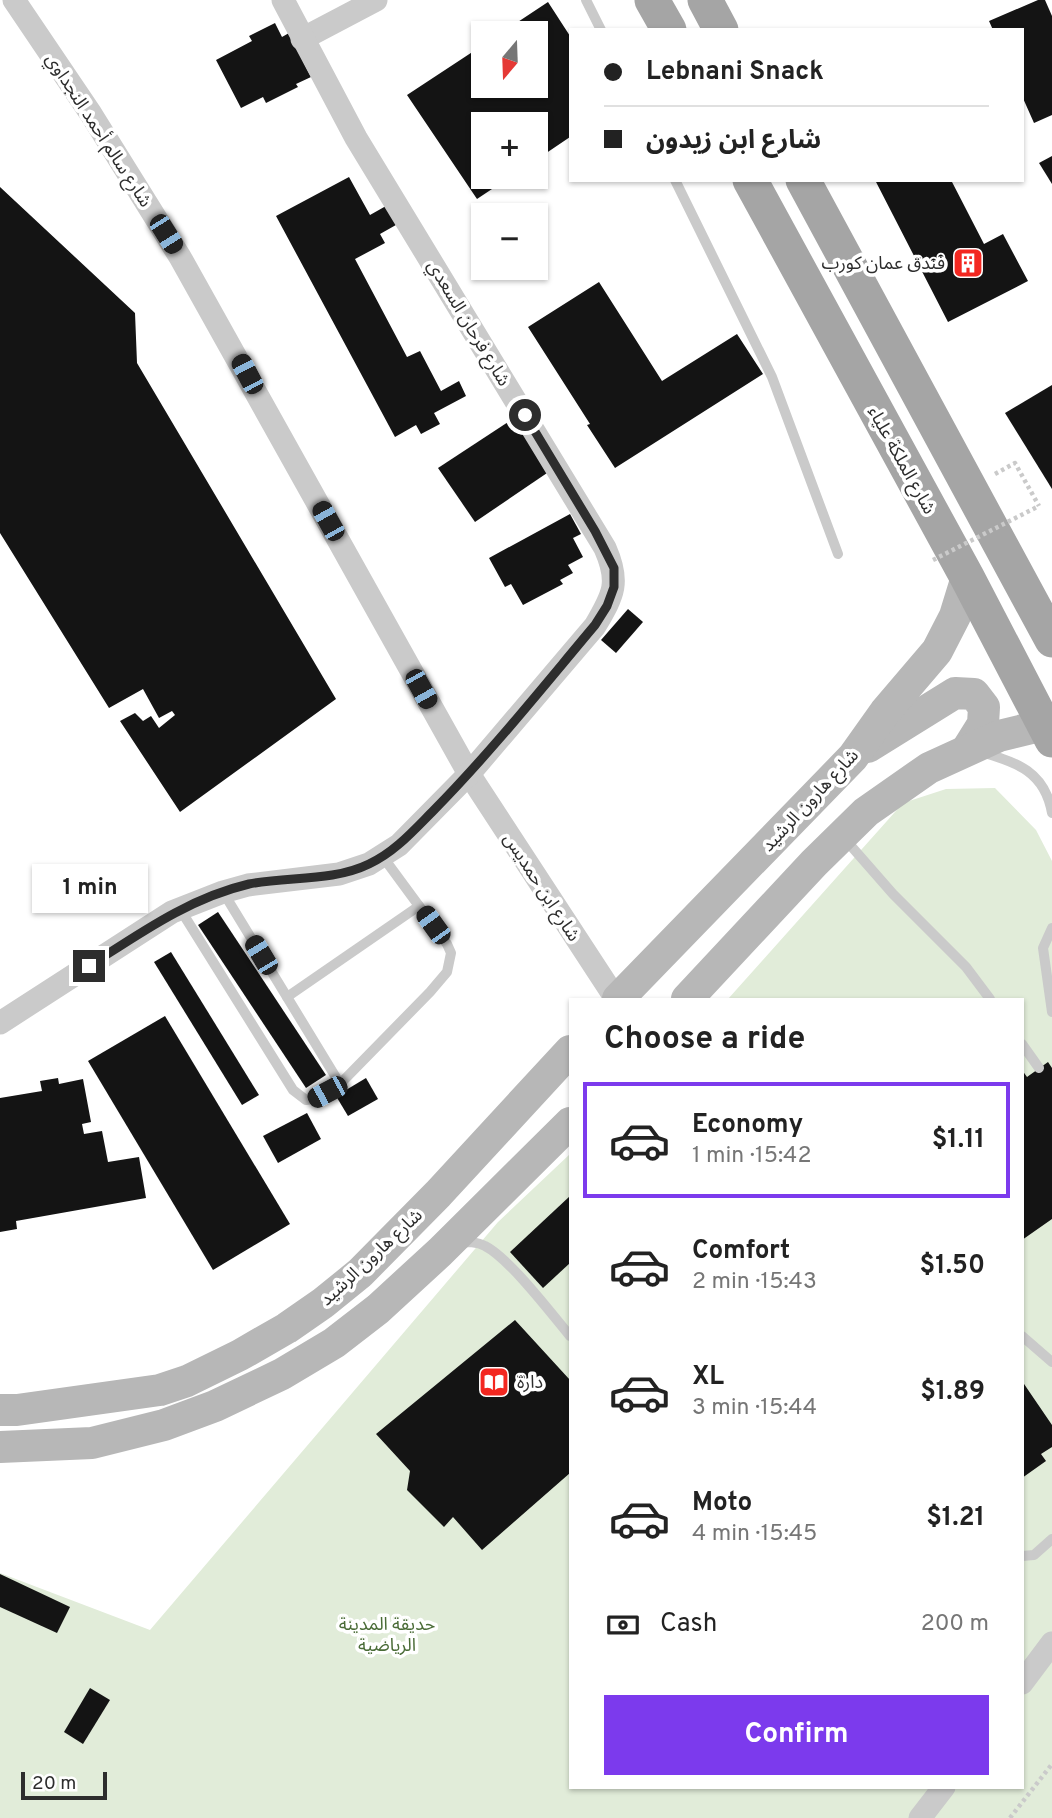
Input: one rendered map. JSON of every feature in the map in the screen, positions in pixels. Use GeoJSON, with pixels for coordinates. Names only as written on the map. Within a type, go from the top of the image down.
{"type":"FeatureCollection","features":[{"type":"Feature","properties":{"kind":"main road"},"geometry":{"type":"LineString","coordinates":[[652,0],[667,28]]}},
{"type":"Feature","properties":{"kind":"main road"},"geometry":{"type":"LineString","coordinates":[[705,0],[720,28]]}},
{"type":"Feature","properties":{"kind":"main road","name":"شارع الملكة علياء"},"geometry":{"type":"LineString","coordinates":[[751,182],[967,577],[1048,733]]}},
{"type":"Feature","properties":{"kind":"main road"},"geometry":{"type":"LineString","coordinates":[[804,182],[1052,640]]}},
{"type":"Feature","properties":{"kind":"main road","name":"شارع هارون الرشيد"},"geometry":{"type":"LineString","coordinates":[[618,998],[853,757],[885,712],[937,651],[954,616],[967,577]]}},
{"type":"Feature","properties":{"kind":"main road"},"geometry":{"type":"LineString","coordinates":[[853,757],[955,693],[974,694],[984,707],[983,724],[968,748]]}},
{"type":"Feature","properties":{"kind":"main road"},"geometry":{"type":"LineString","coordinates":[[688,998],[866,812],[929,768],[968,748],[999,736],[1048,733]]}},
{"type":"Feature","properties":{"kind":"main road","name":"شارع هارون الرشيد"},"geometry":{"type":"LineString","coordinates":[[0,1410],[160,1390],[187,1381],[287,1328],[360,1273],[438,1194],[569,1052]]}},
{"type":"Feature","properties":{"kind":"main road"},"geometry":{"type":"LineString","coordinates":[[11,1451],[92,1443],[164,1425],[215,1406],[282,1374],[334,1343],[377,1309],[440,1252],[569,1124]]}},
{"type":"Feature","properties":{"kind":"street","name":"شارع سالم أحمد النجداوي"},"geometry":{"type":"LineString","coordinates":[[14,0],[91,114],[180,257],[469,774]]}},
{"type":"Feature","properties":{"kind":"street","name":"شارع فرحان السعدي"},"geometry":{"type":"LineString","coordinates":[[0,1023],[180,909],[223,892],[267,881],[339,874],[383,857],[399,845],[469,774],[595,625],[607,606],[614,587],[614,568],[595,531],[356,138],[283,0]]}},
{"type":"Feature","properties":{"kind":"street"},"geometry":{"type":"LineString","coordinates":[[302,39],[376,0]]}},
{"type":"Feature","properties":{"kind":"street","name":"شارع ابن حمديس"},"geometry":{"type":"LineString","coordinates":[[469,774],[616,998]]}},
{"type":"Feature","properties":{"kind":"street"},"geometry":{"type":"LineString","coordinates":[[1024,1680],[1052,1643]]}},
{"type":"Feature","properties":{"kind":"street"},"geometry":{"type":"LineString","coordinates":[[920,1818],[942,1789]]}},
{"type":"Feature","properties":{"kind":"lane"},"geometry":{"type":"LineString","coordinates":[[586,0],[600,28]]}},
{"type":"Feature","properties":{"kind":"lane"},"geometry":{"type":"LineString","coordinates":[[676,182],[772,377],[838,554]]}},
{"type":"Feature","properties":{"kind":"lane"},"geometry":{"type":"LineString","coordinates":[[968,748],[1007,759],[1035,776],[1049,798],[1052,813]]}},
{"type":"Feature","properties":{"kind":"lane"},"geometry":{"type":"LineString","coordinates":[[842,836],[893,894],[967,967],[989,998]]}},
{"type":"Feature","properties":{"kind":"lane"},"geometry":{"type":"LineString","coordinates":[[180,909],[293,1090],[306,1100],[313,1099],[340,1084],[397,1028],[447,972],[451,953],[383,857]]}},
{"type":"Feature","properties":{"kind":"lane"},"geometry":{"type":"LineString","coordinates":[[223,892],[340,1084]]}},
{"type":"Feature","properties":{"kind":"lane"},"geometry":{"type":"LineString","coordinates":[[287,997],[419,906]]}},
{"type":"Feature","properties":{"kind":"lane"},"geometry":{"type":"LineString","coordinates":[[1052,928],[1043,948],[1052,1012]]}},
{"type":"Feature","properties":{"kind":"lane"},"geometry":{"type":"LineString","coordinates":[[1024,1047],[1039,1068]]}},
{"type":"Feature","properties":{"kind":"lane"},"geometry":{"type":"LineString","coordinates":[[440,1252],[464,1242],[484,1245],[501,1257],[569,1334]]}},
{"type":"Feature","properties":{"kind":"lane"},"geometry":{"type":"LineString","coordinates":[[1024,1338],[1052,1362]]}},
{"type":"Feature","properties":{"kind":"lane"},"geometry":{"type":"LineString","coordinates":[[1024,1556],[1034,1555],[1052,1539]]}},
{"type":"Feature","properties":{"kind":"path"},"geometry":{"type":"LineString","coordinates":[[933,561],[1039,506],[1016,463]]}},
{"type":"Feature","properties":{"kind":"path"},"geometry":{"type":"LineString","coordinates":[[1010,1818],[1052,1764]]}},
{"type":"Feature","properties":{"kind":"green space","name":"حديقة المدينة الرياضية"},"geometry":{"type":"Polygon","coordinates":[[[995,788],[1036,830],[1052,861],[1052,1818],[0,1818],[0,1573],[150,1630],[498,1222],[569,1155],[569,1789],[1024,1789],[1024,998],[729,998],[903,803],[946,789],[995,788]]]}},
{"type":"Feature","properties":{"kind":"building"},"geometry":{"type":"Polygon","coordinates":[[[1038,0],[1045,0],[1052,16],[1052,115],[1034,123],[1024,100],[1024,28],[992,28],[989,21],[1038,0]]]}},
{"type":"Feature","properties":{"kind":"building"},"geometry":{"type":"Polygon","coordinates":[[[548,2],[569,34],[569,138],[548,152],[548,112],[471,112],[471,189],[492,189],[477,199],[407,95],[471,53],[471,98],[548,98],[548,21],[519,21],[548,2]]]}},
{"type":"Feature","properties":{"kind":"building"},"geometry":{"type":"Polygon","coordinates":[[[275,23],[282,37],[289,33],[311,77],[296,84],[298,87],[266,103],[263,97],[241,108],[216,60],[252,41],[249,36],[275,23]]]}},
{"type":"Feature","properties":{"kind":"building"},"geometry":{"type":"Polygon","coordinates":[[[1052,156],[1052,184],[1039,163],[1052,156]]]}},
{"type":"Feature","properties":{"kind":"building"},"geometry":{"type":"Polygon","coordinates":[[[349,177],[370,215],[393,202],[403,221],[380,234],[385,243],[355,259],[407,357],[420,351],[441,391],[459,381],[466,396],[434,413],[440,424],[421,434],[416,425],[395,437],[276,216],[349,177]]]}},
{"type":"Feature","properties":{"kind":"building","name":"فندق عمان كورب"},"geometry":{"type":"Polygon","coordinates":[[[876,182],[952,182],[984,244],[1003,234],[1028,281],[948,322],[876,182]]]}},
{"type":"Feature","properties":{"kind":"building"},"geometry":{"type":"Polygon","coordinates":[[[0,187],[135,313],[137,363],[336,699],[180,812],[120,721],[135,713],[143,721],[151,716],[159,728],[175,715],[172,711],[159,718],[143,689],[109,708],[0,533],[0,187]]]}},
{"type":"Feature","properties":{"kind":"building"},"geometry":{"type":"Polygon","coordinates":[[[599,282],[662,381],[737,334],[763,374],[615,468],[528,327],[599,282]]]}},
{"type":"Feature","properties":{"kind":"building"},"geometry":{"type":"Polygon","coordinates":[[[1052,385],[1052,489],[1005,413],[1052,385]]]}},
{"type":"Feature","properties":{"kind":"building"},"geometry":{"type":"Polygon","coordinates":[[[514,418],[550,471],[475,522],[438,468],[514,418]]]}},
{"type":"Feature","properties":{"kind":"building"},"geometry":{"type":"Polygon","coordinates":[[[570,514],[581,534],[573,538],[583,557],[568,565],[573,573],[560,580],[563,584],[523,605],[511,584],[505,587],[489,558],[570,514]]]}},
{"type":"Feature","properties":{"kind":"building"},"geometry":{"type":"Polygon","coordinates":[[[628,609],[643,622],[616,653],[601,640],[628,609]]]}},
{"type":"Feature","properties":{"kind":"building"},"geometry":{"type":"Polygon","coordinates":[[[218,912],[326,1075],[306,1088],[198,925],[218,912]]]}},
{"type":"Feature","properties":{"kind":"building"},"geometry":{"type":"Polygon","coordinates":[[[171,952],[259,1095],[242,1105],[154,962],[171,952]]]}},
{"type":"Feature","properties":{"kind":"building"},"geometry":{"type":"Polygon","coordinates":[[[165,1016],[290,1224],[213,1270],[88,1061],[165,1016]]]}},
{"type":"Feature","properties":{"kind":"building"},"geometry":{"type":"Polygon","coordinates":[[[1048,1062],[1052,1068],[1052,1219],[1024,1239],[1024,1073],[1027,1077],[1048,1062]]]}},
{"type":"Feature","properties":{"kind":"building"},"geometry":{"type":"Polygon","coordinates":[[[58,1078],[59,1084],[83,1079],[91,1122],[82,1124],[84,1134],[102,1131],[108,1162],[139,1157],[146,1198],[16,1221],[17,1229],[0,1232],[0,1098],[42,1091],[40,1081],[58,1078]]]}},
{"type":"Feature","properties":{"kind":"building"},"geometry":{"type":"Polygon","coordinates":[[[366,1078],[378,1099],[348,1116],[336,1096],[366,1078]]]}},
{"type":"Feature","properties":{"kind":"building"},"geometry":{"type":"Polygon","coordinates":[[[307,1113],[321,1139],[278,1163],[263,1136],[307,1113]]]}},
{"type":"Feature","properties":{"kind":"building"},"geometry":{"type":"Polygon","coordinates":[[[569,1197],[569,1264],[543,1288],[510,1252],[569,1197]]]}},
{"type":"Feature","properties":{"kind":"building"},"geometry":{"type":"Polygon","coordinates":[[[515,1320],[569,1379],[569,1474],[482,1550],[453,1517],[444,1527],[407,1490],[410,1471],[376,1434],[515,1320]]]}},
{"type":"Feature","properties":{"kind":"building"},"geometry":{"type":"Polygon","coordinates":[[[1024,1384],[1052,1425],[1052,1447],[1041,1454],[1046,1461],[1024,1477],[1024,1384]]]}},
{"type":"Feature","properties":{"kind":"building"},"geometry":{"type":"Polygon","coordinates":[[[0,1574],[70,1607],[57,1633],[0,1607],[0,1574]]]}},
{"type":"Feature","properties":{"kind":"building"},"geometry":{"type":"Polygon","coordinates":[[[90,1688],[110,1700],[83,1744],[64,1732],[90,1688]]]}},
{"type":"Feature","properties":{"kind":"place","name":"فندق عمان كورب"},"geometry":{"type":"Point","coordinates":[968,263]}},
{"type":"Feature","properties":{"kind":"place","name":"دارة"},"geometry":{"type":"Point","coordinates":[494,1382]}},
{"type":"Feature","properties":{"kind":"route"},"geometry":{"type":"LineString","coordinates":[[89,966],[173,912],[223,892],[267,881],[339,874],[383,857],[399,845],[469,774],[595,625],[607,606],[614,587],[614,568],[605,548],[525,415]]}}]}
